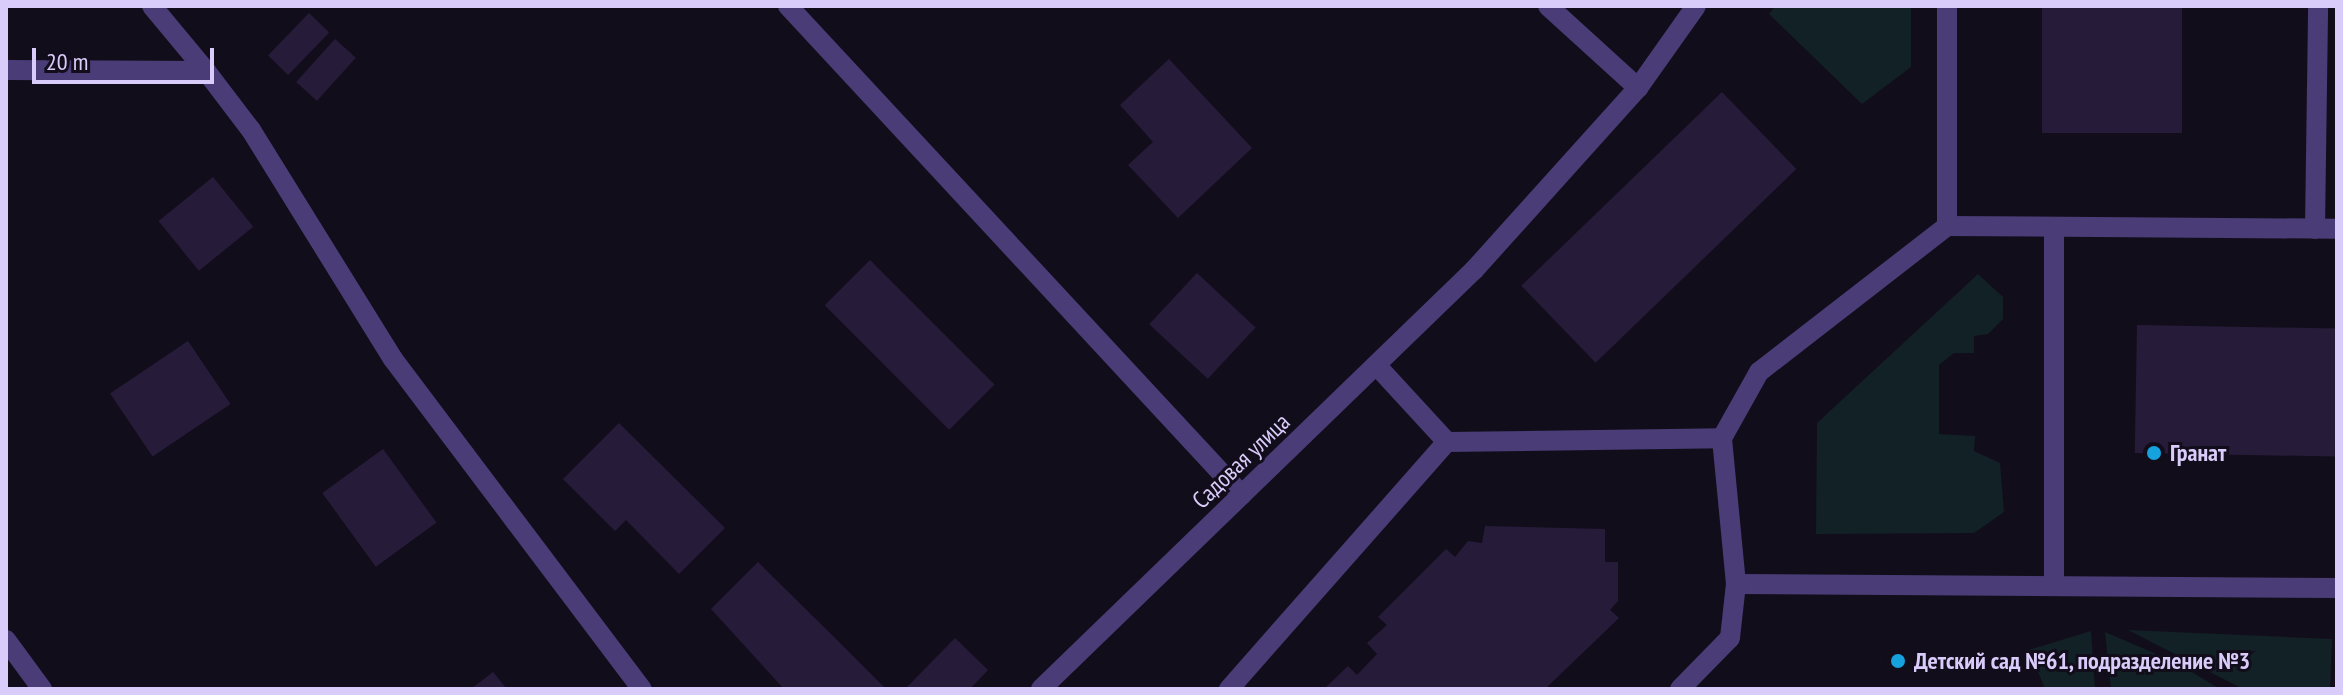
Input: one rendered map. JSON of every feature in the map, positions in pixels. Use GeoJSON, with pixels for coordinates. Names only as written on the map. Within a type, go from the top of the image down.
{"type":"FeatureCollection","features":[{"type":"Feature","properties":{"kind":"street"},"geometry":{"type":"LineString","coordinates":[[152,6],[206,71],[393,359],[642,689]]}},
{"type":"Feature","properties":{"kind":"street"},"geometry":{"type":"LineString","coordinates":[[788,6],[1242,495]]}},
{"type":"Feature","properties":{"kind":"street"},"geometry":{"type":"LineString","coordinates":[[1548,6],[1638,88]]}},
{"type":"Feature","properties":{"kind":"street","name":"Садовая улица"},"geometry":{"type":"LineString","coordinates":[[1041,689],[1378,367],[1474,270],[1638,88],[1696,6]]}},
{"type":"Feature","properties":{"kind":"street"},"geometry":{"type":"LineString","coordinates":[[1947,6],[1947,226]]}},
{"type":"Feature","properties":{"kind":"street"},"geometry":{"type":"LineString","coordinates":[[2315,229],[2318,6]]}},
{"type":"Feature","properties":{"kind":"street"},"geometry":{"type":"LineString","coordinates":[[6,70],[206,71]]}},
{"type":"Feature","properties":{"kind":"street"},"geometry":{"type":"LineString","coordinates":[[1680,689],[1730,638],[1736,584],[1722,438],[1759,372],[1947,226],[2337,229]]}},
{"type":"Feature","properties":{"kind":"street"},"geometry":{"type":"LineString","coordinates":[[2054,227],[2054,586]]}},
{"type":"Feature","properties":{"kind":"street"},"geometry":{"type":"LineString","coordinates":[[1378,367],[1447,442]]}},
{"type":"Feature","properties":{"kind":"street"},"geometry":{"type":"LineString","coordinates":[[1229,689],[1447,442],[1722,438]]}},
{"type":"Feature","properties":{"kind":"street"},"geometry":{"type":"LineString","coordinates":[[1736,584],[2337,588]]}},
{"type":"Feature","properties":{"kind":"street"},"geometry":{"type":"LineString","coordinates":[[6,640],[42,689]]}},
{"type":"Feature","properties":{"kind":"shaded area"},"geometry":{"type":"Polygon","coordinates":[[[1775,6],[1911,6],[1911,67],[1862,104],[1769,14],[1775,6]]]}},
{"type":"Feature","properties":{"kind":"shaded area"},"geometry":{"type":"Polygon","coordinates":[[[1978,274],[2003,297],[2003,319],[1988,334],[1974,336],[1974,353],[1954,353],[1939,365],[1939,434],[1975,436],[1974,451],[2000,463],[2004,512],[1974,533],[1816,534],[1817,423],[1978,274]]]}},
{"type":"Feature","properties":{"kind":"shaded area"},"geometry":{"type":"Polygon","coordinates":[[[2128,630],[2332,639],[2330,689],[2243,689],[2128,630]]]}},
{"type":"Feature","properties":{"kind":"shaded area"},"geometry":{"type":"Polygon","coordinates":[[[2091,631],[2095,689],[2045,689],[2029,650],[2091,631]]]}},
{"type":"Feature","properties":{"kind":"shaded area"},"geometry":{"type":"Polygon","coordinates":[[[2105,632],[2175,662],[2220,689],[2111,689],[2105,632]]]}},
{"type":"Feature","properties":{"kind":"building"},"geometry":{"type":"Polygon","coordinates":[[[2042,6],[2182,6],[2182,133],[2042,133],[2042,6]]]}},
{"type":"Feature","properties":{"kind":"building"},"geometry":{"type":"Polygon","coordinates":[[[309,13],[329,32],[288,75],[268,55],[309,13]]]}},
{"type":"Feature","properties":{"kind":"building"},"geometry":{"type":"Polygon","coordinates":[[[335,39],[356,58],[317,101],[296,82],[335,39]]]}},
{"type":"Feature","properties":{"kind":"building"},"geometry":{"type":"Polygon","coordinates":[[[1169,59],[1252,148],[1178,218],[1128,165],[1153,142],[1120,105],[1169,59]]]}},
{"type":"Feature","properties":{"kind":"building"},"geometry":{"type":"Polygon","coordinates":[[[1722,92],[1796,169],[1596,363],[1521,286],[1722,92]]]}},
{"type":"Feature","properties":{"kind":"building"},"geometry":{"type":"Polygon","coordinates":[[[213,177],[253,227],[199,271],[159,221],[213,177]]]}},
{"type":"Feature","properties":{"kind":"building"},"geometry":{"type":"Polygon","coordinates":[[[870,260],[994,384],[949,430],[825,305],[870,260]]]}},
{"type":"Feature","properties":{"kind":"building"},"geometry":{"type":"Polygon","coordinates":[[[1197,273],[1256,328],[1208,379],[1149,324],[1197,273]]]}},
{"type":"Feature","properties":{"kind":"building"},"geometry":{"type":"Polygon","coordinates":[[[2137,325],[2337,328],[2335,456],[2135,453],[2137,325]]]}},
{"type":"Feature","properties":{"kind":"building"},"geometry":{"type":"Polygon","coordinates":[[[188,341],[230,404],[153,457],[110,394],[188,341]]]}},
{"type":"Feature","properties":{"kind":"building"},"geometry":{"type":"Polygon","coordinates":[[[619,423],[725,528],[679,574],[626,520],[615,531],[563,479],[619,423]]]}},
{"type":"Feature","properties":{"kind":"building"},"geometry":{"type":"Polygon","coordinates":[[[383,449],[436,523],[376,567],[322,493],[383,449]]]}},
{"type":"Feature","properties":{"kind":"building"},"geometry":{"type":"Polygon","coordinates":[[[1485,526],[1605,529],[1605,562],[1618,562],[1618,601],[1610,610],[1619,618],[1545,689],[1324,689],[1348,666],[1357,675],[1377,654],[1367,643],[1387,625],[1378,617],[1446,549],[1455,557],[1468,541],[1482,543],[1485,526]]]}},
{"type":"Feature","properties":{"kind":"building"},"geometry":{"type":"Polygon","coordinates":[[[758,562],[886,689],[784,689],[711,609],[758,562]]]}},
{"type":"Feature","properties":{"kind":"building"},"geometry":{"type":"Polygon","coordinates":[[[955,638],[988,670],[970,689],[905,689],[955,638]]]}},
{"type":"Feature","properties":{"kind":"building"},"geometry":{"type":"Polygon","coordinates":[[[493,672],[507,689],[471,689],[493,672]]]}},
{"type":"Feature","properties":{"kind":"place","name":"Гранат"},"geometry":{"type":"Point","coordinates":[2154,453]}},
{"type":"Feature","properties":{"kind":"place","name":"Детский сад №61, подразделение №3"},"geometry":{"type":"Point","coordinates":[1898,661]}}]}
